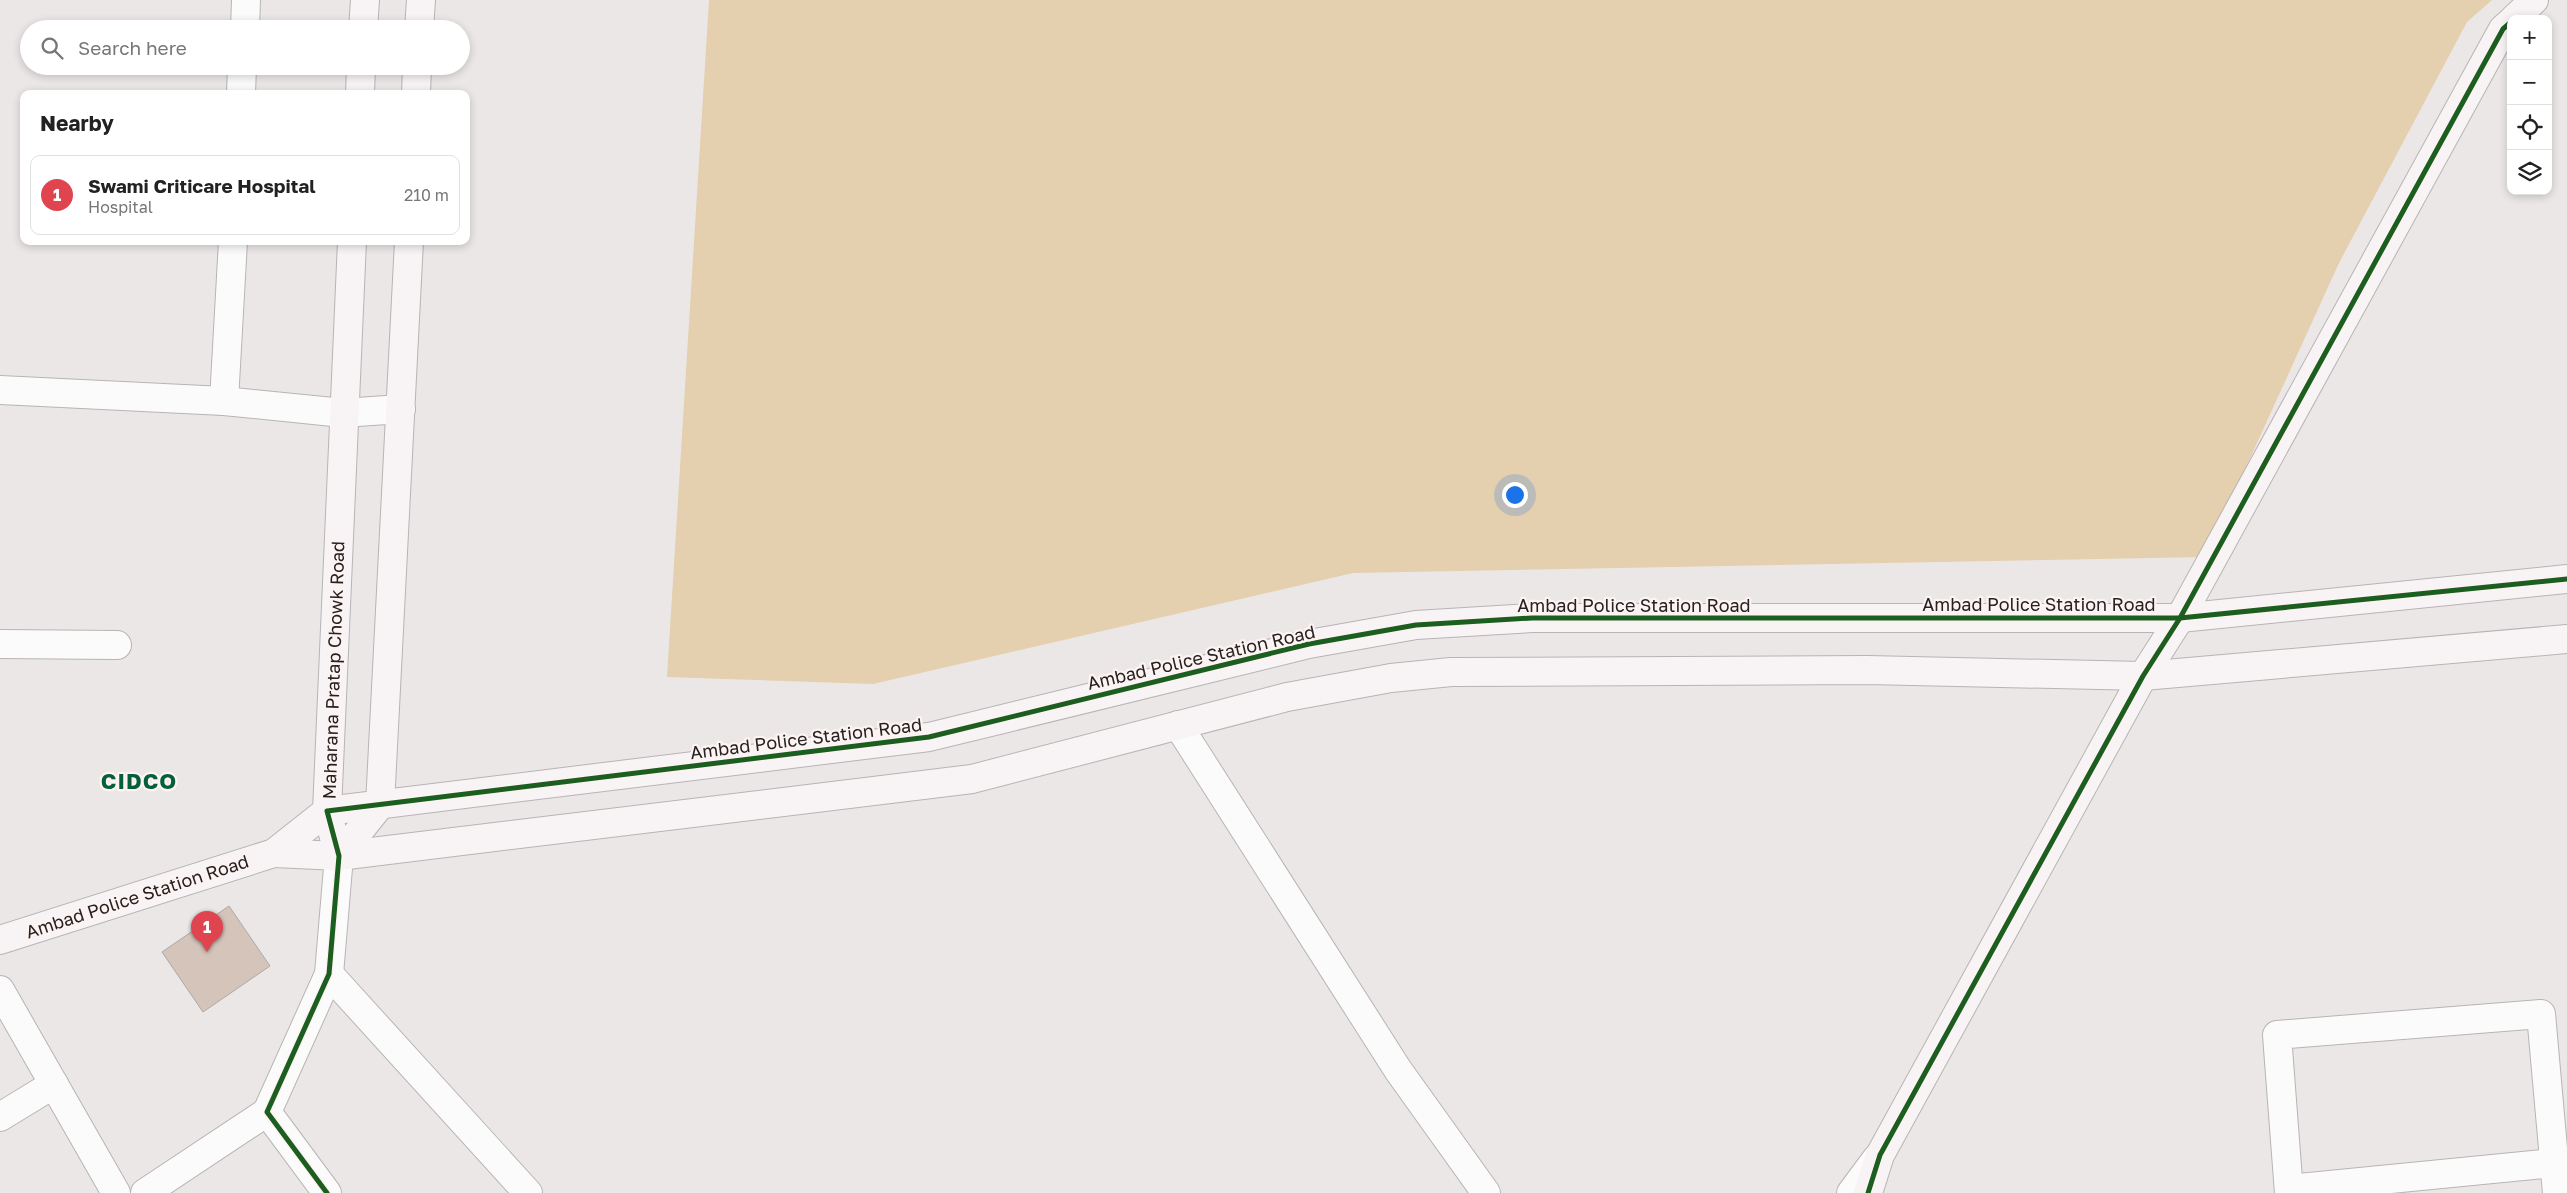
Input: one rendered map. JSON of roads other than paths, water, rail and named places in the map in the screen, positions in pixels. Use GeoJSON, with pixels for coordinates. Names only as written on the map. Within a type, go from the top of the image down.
{"type":"FeatureCollection","features":[{"type":"Feature","properties":{"kind":"street"},"geometry":{"type":"LineString","coordinates":[[245,20],[246,0]]}},
{"type":"Feature","properties":{"kind":"street"},"geometry":{"type":"LineString","coordinates":[[364,20],[365,0]]}},
{"type":"Feature","properties":{"kind":"street"},"geometry":{"type":"LineString","coordinates":[[420,20],[421,0]]}},
{"type":"Feature","properties":{"kind":"street"},"geometry":{"type":"LineString","coordinates":[[2518,15],[2534,0]]}},
{"type":"Feature","properties":{"kind":"street"},"geometry":{"type":"LineString","coordinates":[[1851,1193],[1880,1155],[2143,676],[2180,618],[2503,29],[2507,26]]}},
{"type":"Feature","properties":{"kind":"street"},"geometry":{"type":"LineString","coordinates":[[241,90],[242,75]]}},
{"type":"Feature","properties":{"kind":"street"},"geometry":{"type":"LineString","coordinates":[[360,90],[361,75]]}},
{"type":"Feature","properties":{"kind":"street"},"geometry":{"type":"LineString","coordinates":[[416,90],[417,75]]}},
{"type":"Feature","properties":{"kind":"street"},"geometry":{"type":"LineString","coordinates":[[224,401],[233,245]]}},
{"type":"Feature","properties":{"kind":"street","name":"Maharana Pratap Chowk Road"},"geometry":{"type":"LineString","coordinates":[[339,856],[327,811],[352,245]]}},
{"type":"Feature","properties":{"kind":"street"},"geometry":{"type":"LineString","coordinates":[[145,1193],[267,1112],[329,974],[339,856],[380,805],[409,245]]}},
{"type":"Feature","properties":{"kind":"street"},"geometry":{"type":"LineString","coordinates":[[0,390],[224,401],[343,413],[401,409]]}},
{"type":"Feature","properties":{"kind":"street","name":"Ambad Police Station Road"},"geometry":{"type":"LineString","coordinates":[[274,853],[327,811],[929,736],[1309,644],[1416,625],[1532,618],[2180,618],[2567,579]]}},
{"type":"Feature","properties":{"kind":"street","name":"Ambad Police Station Road"},"geometry":{"type":"LineString","coordinates":[[0,940],[274,853],[339,856],[972,779],[1286,697],[1391,678],[1451,672],[1867,670],[2143,676],[2567,638]]}},
{"type":"Feature","properties":{"kind":"street"},"geometry":{"type":"LineString","coordinates":[[0,644],[117,644]]}},
{"type":"Feature","properties":{"kind":"street"},"geometry":{"type":"LineString","coordinates":[[1178,725],[1398,1070],[1486,1193]]}},
{"type":"Feature","properties":{"kind":"street"},"geometry":{"type":"LineString","coordinates":[[329,974],[528,1193]]}},
{"type":"Feature","properties":{"kind":"street"},"geometry":{"type":"LineString","coordinates":[[0,990],[116,1193]]}},
{"type":"Feature","properties":{"kind":"street"},"geometry":{"type":"LineString","coordinates":[[2554,1163],[2289,1191],[2277,1036],[2541,1014],[2557,1193]]}},
{"type":"Feature","properties":{"kind":"street"},"geometry":{"type":"LineString","coordinates":[[0,1117],[54,1084]]}},
{"type":"Feature","properties":{"kind":"street"},"geometry":{"type":"LineString","coordinates":[[267,1112],[327,1193]]}},
{"type":"Feature","properties":{"kind":"street"},"geometry":{"type":"LineString","coordinates":[[1868,1193],[1880,1155]]}},
{"type":"Feature","properties":{"kind":"place","name":"Swami Criticare Hospital"},"geometry":{"type":"Point","coordinates":[207,952]}},
{"type":"Feature","properties":{"kind":"district","name":"CIDCO"},"geometry":{"type":"Point","coordinates":[139,780]}}]}
